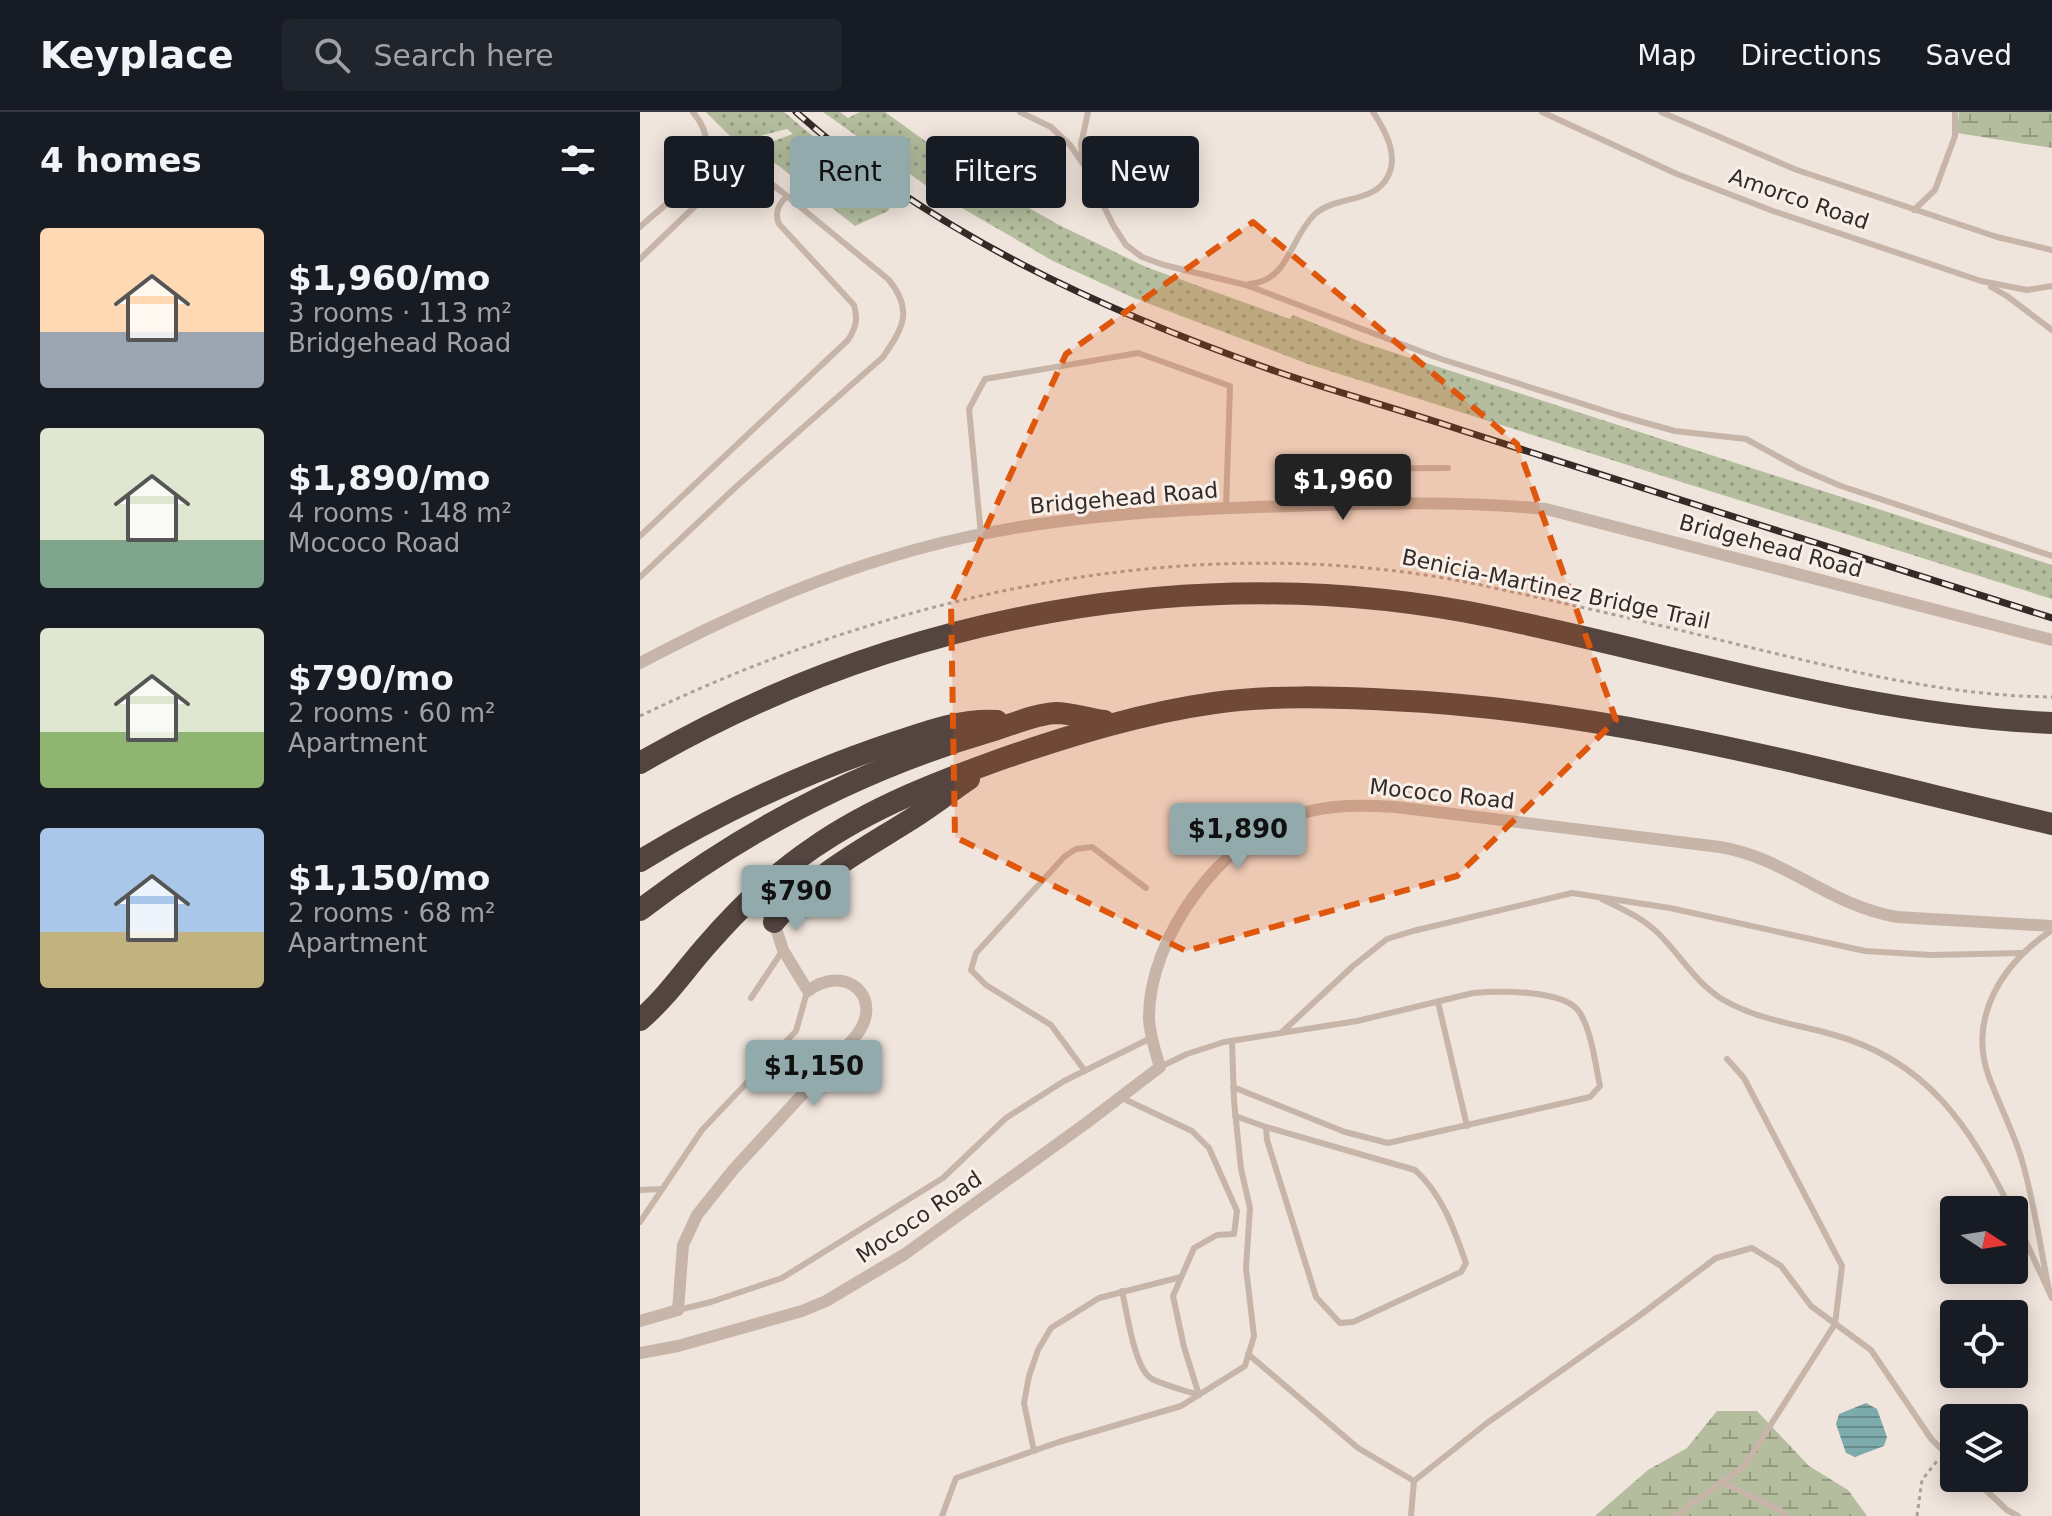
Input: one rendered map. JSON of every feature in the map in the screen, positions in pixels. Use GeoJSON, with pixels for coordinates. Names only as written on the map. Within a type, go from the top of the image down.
{"type":"FeatureCollection","features":[{"type":"Feature","properties":{"kind":"highway"},"geometry":{"type":"LineString","coordinates":[[640,763],[704,727],[776,693],[865,658],[926,639],[988,623],[1081,606],[1208,594],[1336,595],[1447,608],[1899,708],[1963,717],[2052,723]]}},
{"type":"Feature","properties":{"kind":"highway"},"geometry":{"type":"LineString","coordinates":[[640,1020],[754,896],[800,857],[854,822],[921,790],[992,762],[1113,723],[1214,703],[1343,698],[1454,704],[1566,717],[1783,761],[2052,824]]}},
{"type":"Feature","properties":{"kind":"highway"},"geometry":{"type":"LineString","coordinates":[[640,910],[727,850],[811,802],[928,751],[1055,713],[1113,723]]}},
{"type":"Feature","properties":{"kind":"highway"},"geometry":{"type":"LineString","coordinates":[[640,861],[761,795],[863,753],[975,720],[1019,723]]}},
{"type":"Feature","properties":{"kind":"highway"},"geometry":{"type":"LineString","coordinates":[[774,922],[836,866],[916,816],[992,762]]}},
{"type":"Feature","properties":{"kind":"street","name":"Bridgehead Road"},"geometry":{"type":"LineString","coordinates":[[640,663],[736,615],[809,586],[903,554],[981,535],[1113,516],[1302,506],[1477,504],[1546,509],[2052,640]]}},
{"type":"Feature","properties":{"kind":"street","name":"Mococo Road"},"geometry":{"type":"LineString","coordinates":[[640,1353],[678,1346],[802,1311],[826,1301],[905,1254],[1160,1067],[1151,1038],[1151,1001],[1164,952],[1179,918],[1202,884],[1225,859],[1248,840],[1300,813],[1347,804],[1396,807],[1740,850],[1759,856],[1830,896],[1873,913],[2052,928]]}},
{"type":"Feature","properties":{"kind":"street"},"geometry":{"type":"LineString","coordinates":[[640,1321],[678,1310],[683,1245],[697,1215],[733,1170],[855,1037],[866,1018],[868,1010],[863,995],[846,982],[826,982],[808,991],[783,950],[774,922],[754,896]]}},
{"type":"Feature","properties":{"kind":"lane"},"geometry":{"type":"LineString","coordinates":[[640,227],[700,172],[708,144],[693,112]]}},
{"type":"Feature","properties":{"kind":"lane"},"geometry":{"type":"LineString","coordinates":[[1020,112],[1051,127],[1082,162]]}},
{"type":"Feature","properties":{"kind":"lane"},"geometry":{"type":"LineString","coordinates":[[1083,136],[1088,112]]}},
{"type":"Feature","properties":{"kind":"lane"},"geometry":{"type":"LineString","coordinates":[[1246,285],[1264,283],[1275,277],[1297,237],[1323,207],[1331,202],[1368,194],[1383,184],[1391,168],[1391,150],[1373,112]]}},
{"type":"Feature","properties":{"kind":"lane","name":"Amorco Road"},"geometry":{"type":"LineString","coordinates":[[1542,112],[1677,174],[1773,211],[1981,281],[2027,290],[2052,286]]}},
{"type":"Feature","properties":{"kind":"lane"},"geometry":{"type":"LineString","coordinates":[[1661,112],[1784,165],[1997,237],[2052,250]]}},
{"type":"Feature","properties":{"kind":"lane"},"geometry":{"type":"LineString","coordinates":[[1914,210],[1935,190],[1955,136],[1955,112]]}},
{"type":"Feature","properties":{"kind":"lane"},"geometry":{"type":"LineString","coordinates":[[640,259],[724,181],[757,177],[787,196],[888,279],[903,303],[903,321],[898,335],[883,357],[738,485],[640,577]]}},
{"type":"Feature","properties":{"kind":"lane"},"geometry":{"type":"LineString","coordinates":[[640,536],[853,332],[857,314],[854,305],[779,224],[778,206],[787,196]]}},
{"type":"Feature","properties":{"kind":"lane"},"geometry":{"type":"LineString","coordinates":[[1105,208],[1126,245],[1142,257],[1246,285],[1441,359],[1621,416],[1675,431],[1746,439],[1799,468],[1841,486],[2052,556]]}},
{"type":"Feature","properties":{"kind":"lane"},"geometry":{"type":"LineString","coordinates":[[1981,281],[2007,296],[2052,330]]}},
{"type":"Feature","properties":{"kind":"lane"},"geometry":{"type":"LineString","coordinates":[[981,535],[969,409],[985,379],[1138,353],[1230,386],[1226,508]]}},
{"type":"Feature","properties":{"kind":"lane"},"geometry":{"type":"LineString","coordinates":[[1302,506],[1304,469],[1448,468]]}},
{"type":"Feature","properties":{"kind":"lane"},"geometry":{"type":"LineString","coordinates":[[1085,1071],[1051,1025],[986,985],[971,970],[976,953],[1065,856],[1076,849],[1092,847],[1146,888]]}},
{"type":"Feature","properties":{"kind":"lane"},"geometry":{"type":"LineString","coordinates":[[1281,1033],[1387,939],[1572,893],[1670,908],[1865,951],[1931,955],[2023,953]]}},
{"type":"Feature","properties":{"kind":"lane"},"geometry":{"type":"LineString","coordinates":[[1596,895],[1641,919],[1658,933],[1699,980],[1721,998],[1770,1019],[1853,1040],[1892,1060],[1919,1079],[1947,1104],[1969,1132],[2003,1196]]}},
{"type":"Feature","properties":{"kind":"lane"},"geometry":{"type":"LineString","coordinates":[[2050,1294],[2022,1161],[1988,1076],[1982,1032],[1985,1012],[2005,974],[2023,953],[2052,928]]}},
{"type":"Feature","properties":{"kind":"lane"},"geometry":{"type":"LineString","coordinates":[[751,998],[783,950]]}},
{"type":"Feature","properties":{"kind":"lane"},"geometry":{"type":"LineString","coordinates":[[640,1222],[702,1130],[796,1031],[808,991]]}},
{"type":"Feature","properties":{"kind":"lane"},"geometry":{"type":"LineString","coordinates":[[1160,1067],[1187,1054],[1232,1041],[1357,1021],[1492,991],[1556,996],[1570,1001],[1585,1023],[1600,1086],[1590,1097],[1388,1143],[1345,1132],[1233,1087]]}},
{"type":"Feature","properties":{"kind":"lane"},"geometry":{"type":"LineString","coordinates":[[1438,1002],[1467,1126]]}},
{"type":"Feature","properties":{"kind":"lane"},"geometry":{"type":"LineString","coordinates":[[678,1310],[782,1278],[943,1178],[1006,1118],[1064,1081],[1151,1038]]}},
{"type":"Feature","properties":{"kind":"lane"},"geometry":{"type":"LineString","coordinates":[[942,1516],[956,1478],[1181,1406],[1245,1366],[1254,1336],[1246,1268],[1250,1208],[1241,1169],[1235,1116],[1232,1041]]}},
{"type":"Feature","properties":{"kind":"lane"},"geometry":{"type":"LineString","coordinates":[[1675,1516],[1745,1465],[1835,1324],[1842,1266],[1744,1078],[1727,1059]]}},
{"type":"Feature","properties":{"kind":"lane"},"geometry":{"type":"LineString","coordinates":[[1120,1097],[1192,1131],[1209,1148],[1237,1211],[1234,1234],[1217,1235],[1194,1248],[1173,1296],[1199,1395]]}},
{"type":"Feature","properties":{"kind":"lane"},"geometry":{"type":"LineString","coordinates":[[1235,1116],[1415,1170],[1432,1185],[1454,1230],[1466,1263],[1461,1272],[1353,1322],[1340,1323],[1316,1297],[1267,1140],[1266,1127]]}},
{"type":"Feature","properties":{"kind":"lane"},"geometry":{"type":"LineString","coordinates":[[640,1190],[662,1189]]}},
{"type":"Feature","properties":{"kind":"lane"},"geometry":{"type":"LineString","coordinates":[[2028,1246],[2050,1294]]}},
{"type":"Feature","properties":{"kind":"lane"},"geometry":{"type":"LineString","coordinates":[[1411,1516],[1414,1481],[1487,1423],[1716,1258],[1752,1248],[1781,1266],[1811,1306],[1871,1350],[1940,1447]]}},
{"type":"Feature","properties":{"kind":"lane"},"geometry":{"type":"LineString","coordinates":[[1034,1451],[1024,1403],[1038,1350],[1051,1328],[1099,1298],[1181,1277]]}},
{"type":"Feature","properties":{"kind":"lane"},"geometry":{"type":"LineString","coordinates":[[1122,1291],[1141,1365],[1149,1378],[1199,1395]]}},
{"type":"Feature","properties":{"kind":"lane"},"geometry":{"type":"LineString","coordinates":[[1248,1354],[1358,1448],[1414,1481]]}},
{"type":"Feature","properties":{"kind":"lane"},"geometry":{"type":"LineString","coordinates":[[1722,1482],[1780,1510],[1786,1516]]}},
{"type":"Feature","properties":{"kind":"lane"},"geometry":{"type":"LineString","coordinates":[[1988,1492],[2018,1516]]}},
{"type":"Feature","properties":{"kind":"path","name":"Benicia-Martinez Bridge Trail"},"geometry":{"type":"LineString","coordinates":[[640,716],[781,654],[940,606],[1074,578],[1196,565],[1270,564],[1416,573],[1622,616],[1884,678],[1964,690],[2052,697]]}},
{"type":"Feature","properties":{"kind":"path"},"geometry":{"type":"LineString","coordinates":[[1917,1516],[1922,1480],[1940,1456]]}},
{"type":"Feature","properties":{"kind":"highlighted area"},"geometry":{"type":"Polygon","coordinates":[[[1253,222],[1517,444],[1616,720],[1457,876],[1186,951],[955,837],[951,604],[1066,354],[1253,222]]]}},
{"type":"Feature","properties":{"kind":"green space"},"geometry":{"type":"Polygon","coordinates":[[[706,112],[784,112],[813,136],[790,136],[790,175],[774,163],[774,141],[793,134],[787,129],[761,136],[730,136],[706,112]]]}},
{"type":"Feature","properties":{"kind":"green space"},"geometry":{"type":"Polygon","coordinates":[[[823,112],[840,112],[848,118],[860,112],[885,112],[926,142],[926,185],[910,174],[910,136],[857,136],[823,112]]]}},
{"type":"Feature","properties":{"kind":"green space"},"geometry":{"type":"Polygon","coordinates":[[[1959,112],[2052,112],[2052,148],[1957,133],[1959,112]]]}},
{"type":"Feature","properties":{"kind":"green space"},"geometry":{"type":"Polygon","coordinates":[[[832,208],[890,208],[888,211],[855,226],[832,208]]]}},
{"type":"Feature","properties":{"kind":"green space"},"geometry":{"type":"Polygon","coordinates":[[[962,208],[1029,208],[1146,267],[1290,319],[1293,315],[1364,343],[2052,565],[2052,599],[1308,364],[1134,298],[1053,261],[962,208]]]}},
{"type":"Feature","properties":{"kind":"green space"},"geometry":{"type":"Polygon","coordinates":[[[1717,1411],[1757,1411],[1809,1466],[1848,1490],[1867,1516],[1595,1516],[1648,1470],[1687,1448],[1717,1411]]]}},
{"type":"Feature","properties":{"kind":"water"},"geometry":{"type":"Polygon","coordinates":[[[1866,1403],[1877,1409],[1887,1437],[1884,1446],[1855,1457],[1846,1453],[1836,1424],[1839,1414],[1866,1403]]]}},
{"type":"Feature","properties":{"kind":"railway"},"geometry":{"type":"LineString","coordinates":[[796,112],[849,156],[963,232],[1084,295],[1211,348],[1299,379],[2052,618]]}}]}
